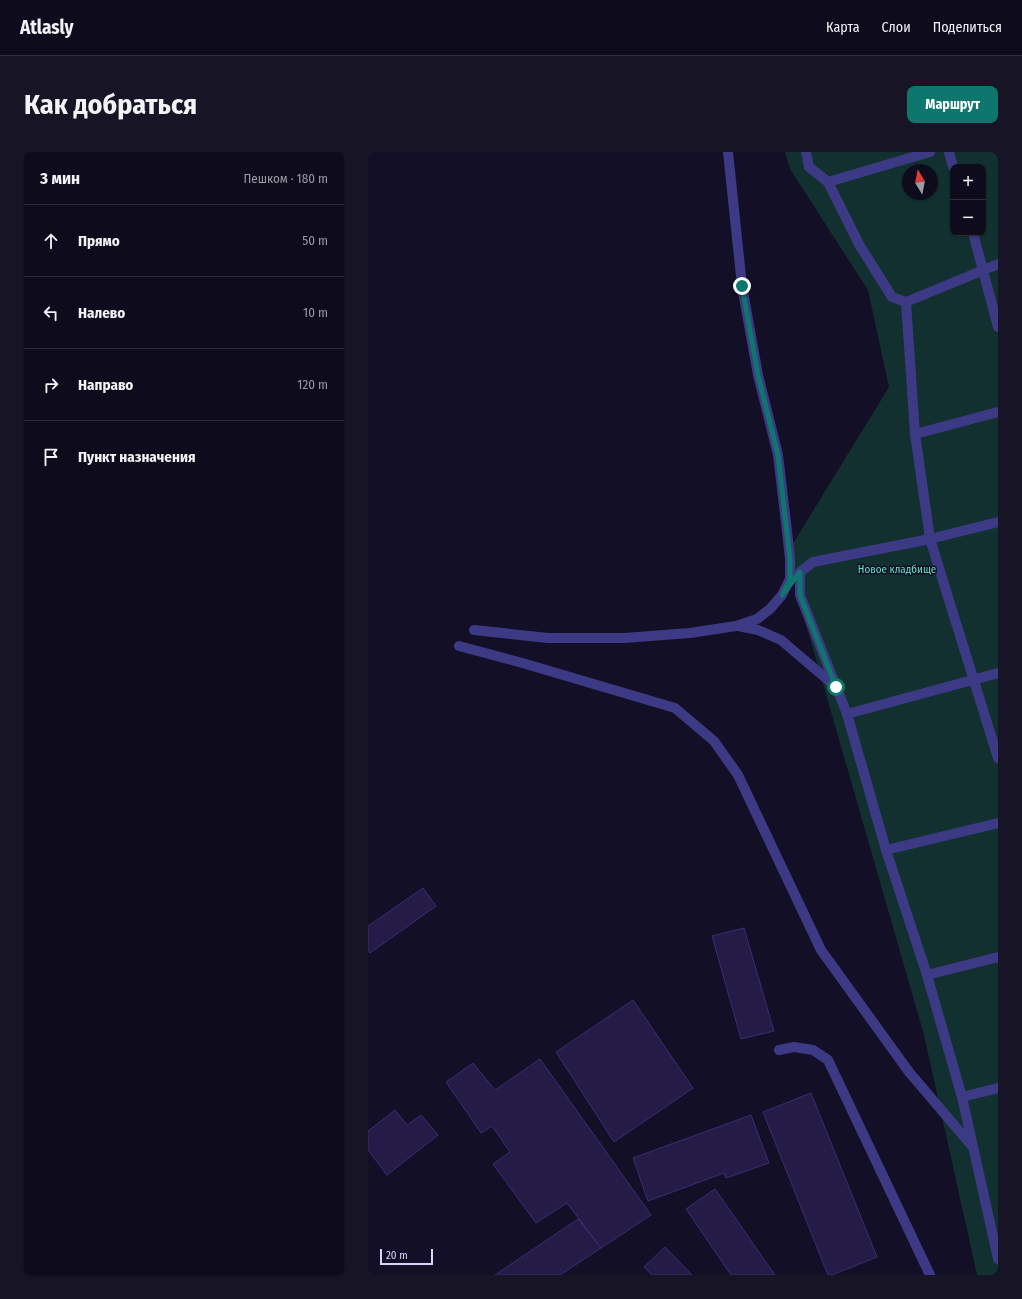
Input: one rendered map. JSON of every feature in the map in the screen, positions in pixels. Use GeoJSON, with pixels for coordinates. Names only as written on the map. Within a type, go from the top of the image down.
{"type":"FeatureCollection","features":[{"type":"Feature","properties":{"kind":"lane"},"geometry":{"type":"LineString","coordinates":[[728,152],[742,286],[758,375],[778,455],[790,559],[790,579],[782,595]]}},
{"type":"Feature","properties":{"kind":"lane"},"geometry":{"type":"LineString","coordinates":[[806,152],[809,167],[828,182],[860,246],[892,297],[906,302],[998,264]]}},
{"type":"Feature","properties":{"kind":"lane"},"geometry":{"type":"LineString","coordinates":[[828,182],[930,152]]}},
{"type":"Feature","properties":{"kind":"lane"},"geometry":{"type":"LineString","coordinates":[[949,152],[952,164]]}},
{"type":"Feature","properties":{"kind":"lane"},"geometry":{"type":"LineString","coordinates":[[974,236],[998,327]]}},
{"type":"Feature","properties":{"kind":"lane"},"geometry":{"type":"LineString","coordinates":[[906,302],[915,434],[930,539],[998,758]]}},
{"type":"Feature","properties":{"kind":"lane"},"geometry":{"type":"LineString","coordinates":[[915,434],[998,412]]}},
{"type":"Feature","properties":{"kind":"lane"},"geometry":{"type":"LineString","coordinates":[[474,630],[548,638],[624,638],[690,633],[736,626],[757,619],[770,609],[800,572],[813,562],[930,539],[998,522]]}},
{"type":"Feature","properties":{"kind":"lane"},"geometry":{"type":"LineString","coordinates":[[800,572],[800,595],[847,714],[886,850],[927,975],[962,1097],[998,1258]]}},
{"type":"Feature","properties":{"kind":"lane"},"geometry":{"type":"LineString","coordinates":[[736,626],[758,630],[781,640],[836,687]]}},
{"type":"Feature","properties":{"kind":"lane"},"geometry":{"type":"LineString","coordinates":[[460,646],[676,708],[714,741],[738,775],[821,950],[909,1072],[973,1147]]}},
{"type":"Feature","properties":{"kind":"lane"},"geometry":{"type":"LineString","coordinates":[[847,714],[998,673]]}},
{"type":"Feature","properties":{"kind":"lane"},"geometry":{"type":"LineString","coordinates":[[886,850],[998,823]]}},
{"type":"Feature","properties":{"kind":"lane"},"geometry":{"type":"LineString","coordinates":[[927,975],[998,957]]}},
{"type":"Feature","properties":{"kind":"lane"},"geometry":{"type":"LineString","coordinates":[[779,1050],[794,1047],[813,1050],[828,1060],[930,1275]]}},
{"type":"Feature","properties":{"kind":"lane"},"geometry":{"type":"LineString","coordinates":[[962,1097],[998,1088]]}},
{"type":"Feature","properties":{"kind":"green space","name":"Новое кладбище"},"geometry":{"type":"Polygon","coordinates":[[[785,152],[998,152],[998,1275],[977,1275],[924,1035],[786,555],[889,387],[868,290],[790,169],[785,152]]]}},
{"type":"Feature","properties":{"kind":"building"},"geometry":{"type":"Polygon","coordinates":[[[423,888],[436,906],[370,953],[368,950],[368,926],[423,888]]]}},
{"type":"Feature","properties":{"kind":"building"},"geometry":{"type":"Polygon","coordinates":[[[744,928],[774,1031],[741,1039],[712,936],[744,928]]]}},
{"type":"Feature","properties":{"kind":"building"},"geometry":{"type":"Polygon","coordinates":[[[633,1000],[693,1088],[614,1142],[556,1052],[633,1000]]]}},
{"type":"Feature","properties":{"kind":"building"},"geometry":{"type":"Polygon","coordinates":[[[540,1059],[651,1215],[601,1248],[567,1203],[536,1223],[493,1164],[510,1152],[492,1126],[481,1133],[446,1082],[473,1063],[495,1090],[540,1059]]]}},
{"type":"Feature","properties":{"kind":"building"},"geometry":{"type":"Polygon","coordinates":[[[811,1093],[877,1257],[832,1275],[828,1275],[763,1112],[811,1093]]]}},
{"type":"Feature","properties":{"kind":"building"},"geometry":{"type":"Polygon","coordinates":[[[395,1110],[407,1125],[421,1115],[438,1135],[387,1175],[368,1150],[368,1131],[395,1110]]]}},
{"type":"Feature","properties":{"kind":"building"},"geometry":{"type":"Polygon","coordinates":[[[751,1115],[769,1163],[726,1178],[724,1173],[648,1201],[633,1158],[751,1115]]]}},
{"type":"Feature","properties":{"kind":"building"},"geometry":{"type":"Polygon","coordinates":[[[715,1189],[775,1275],[731,1275],[686,1209],[715,1189]]]}},
{"type":"Feature","properties":{"kind":"building"},"geometry":{"type":"Polygon","coordinates":[[[578,1219],[601,1248],[560,1275],[495,1275],[578,1219]]]}},
{"type":"Feature","properties":{"kind":"building"},"geometry":{"type":"Polygon","coordinates":[[[665,1247],[692,1275],[652,1275],[644,1267],[665,1247]]]}},
{"type":"Feature","properties":{"kind":"route"},"geometry":{"type":"LineString","coordinates":[[742,286],[758,375],[778,455],[790,559],[790,579],[782,595],[800,572],[800,595],[836,687]]}}]}
